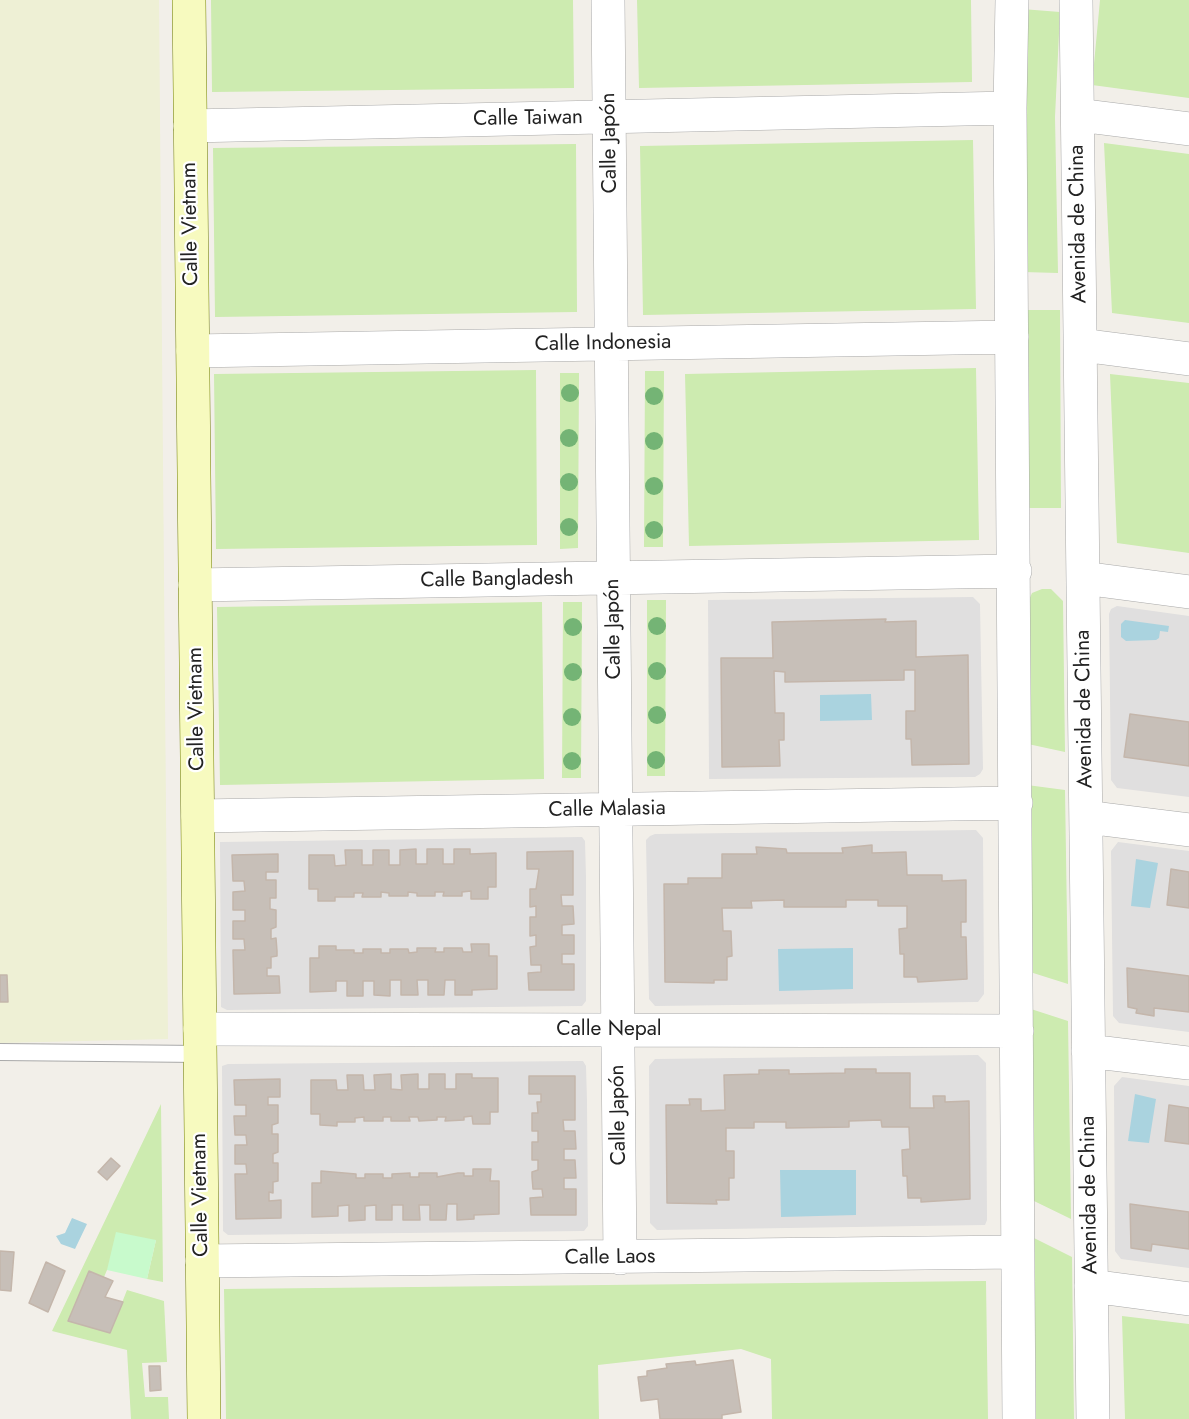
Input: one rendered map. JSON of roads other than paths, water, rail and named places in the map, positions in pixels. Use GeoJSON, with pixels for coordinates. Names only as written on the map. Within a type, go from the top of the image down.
{"type":"FeatureCollection","features":[{"type":"Feature","properties":{"kind":"street","name":"Calle Vietnam"},"geometry":{"type":"LineString","coordinates":[[189,0],[204,1419]]}},
{"type":"Feature","properties":{"kind":"street","name":"Calle Japón"},"geometry":{"type":"LineString","coordinates":[[609,0],[620,1258]]}},
{"type":"Feature","properties":{"kind":"street"},"geometry":{"type":"LineString","coordinates":[[1012,0],[1010,108],[1020,1419]]}},
{"type":"Feature","properties":{"kind":"street","name":"Avenida de China"},"geometry":{"type":"LineString","coordinates":[[1076,0],[1093,1419]]}},
{"type":"Feature","properties":{"kind":"street","name":"Calle Taiwan"},"geometry":{"type":"LineString","coordinates":[[190,126],[1010,108]]}},
{"type":"Feature","properties":{"kind":"street"},"geometry":{"type":"LineString","coordinates":[[1078,115],[1189,129]]}},
{"type":"Feature","properties":{"kind":"street","name":"Calle Indonesia"},"geometry":{"type":"LineString","coordinates":[[193,351],[1012,337]]}},
{"type":"Feature","properties":{"kind":"street"},"geometry":{"type":"LineString","coordinates":[[1080,345],[1189,359]]}},
{"type":"Feature","properties":{"kind":"street","name":"Calle Bangladesh"},"geometry":{"type":"LineString","coordinates":[[195,585],[1015,571]]}},
{"type":"Feature","properties":{"kind":"street"},"geometry":{"type":"LineString","coordinates":[[1083,578],[1189,592]]}},
{"type":"Feature","properties":{"kind":"street","name":"Calle Malasia"},"geometry":{"type":"LineString","coordinates":[[198,816],[1016,803]]}},
{"type":"Feature","properties":{"kind":"street"},"geometry":{"type":"LineString","coordinates":[[1086,817],[1189,830]]}},
{"type":"Feature","properties":{"kind":"street","name":"Calle Nepal"},"geometry":{"type":"LineString","coordinates":[[200,1042],[618,1030],[1017,1031]]}},
{"type":"Feature","properties":{"kind":"street"},"geometry":{"type":"LineString","coordinates":[[1088,1051],[1189,1063]]}},
{"type":"Feature","properties":{"kind":"street","name":"Calle Laos"},"geometry":{"type":"LineString","coordinates":[[202,1261],[1017,1252]]}},
{"type":"Feature","properties":{"kind":"street"},"geometry":{"type":"LineString","coordinates":[[1091,1286],[1189,1299]]}},
{"type":"Feature","properties":{"kind":"lane"},"geometry":{"type":"LineString","coordinates":[[0,1052],[200,1042]]}},
{"type":"Feature","properties":{"kind":"water"},"geometry":{"type":"Polygon","coordinates":[[[1125,620],[1169,626],[1168,632],[1160,631],[1159,638],[1156,640],[1126,641],[1121,637],[1121,624],[1125,620]]]}},
{"type":"Feature","properties":{"kind":"water"},"geometry":{"type":"Polygon","coordinates":[[[871,694],[872,720],[820,721],[820,695],[871,694]]]}},
{"type":"Feature","properties":{"kind":"water"},"geometry":{"type":"Polygon","coordinates":[[[1136,859],[1158,863],[1150,908],[1131,906],[1136,859]]]}},
{"type":"Feature","properties":{"kind":"water"},"geometry":{"type":"Polygon","coordinates":[[[853,948],[853,989],[779,991],[778,949],[853,948]]]}},
{"type":"Feature","properties":{"kind":"water"},"geometry":{"type":"Polygon","coordinates":[[[1135,1094],[1156,1099],[1149,1143],[1128,1141],[1135,1094]]]}},
{"type":"Feature","properties":{"kind":"water"},"geometry":{"type":"Polygon","coordinates":[[[780,1170],[856,1170],[856,1215],[781,1217],[780,1170]]]}},
{"type":"Feature","properties":{"kind":"water"},"geometry":{"type":"Polygon","coordinates":[[[72,1218],[87,1224],[75,1249],[61,1244],[56,1236],[65,1233],[72,1218]]]}}]}
